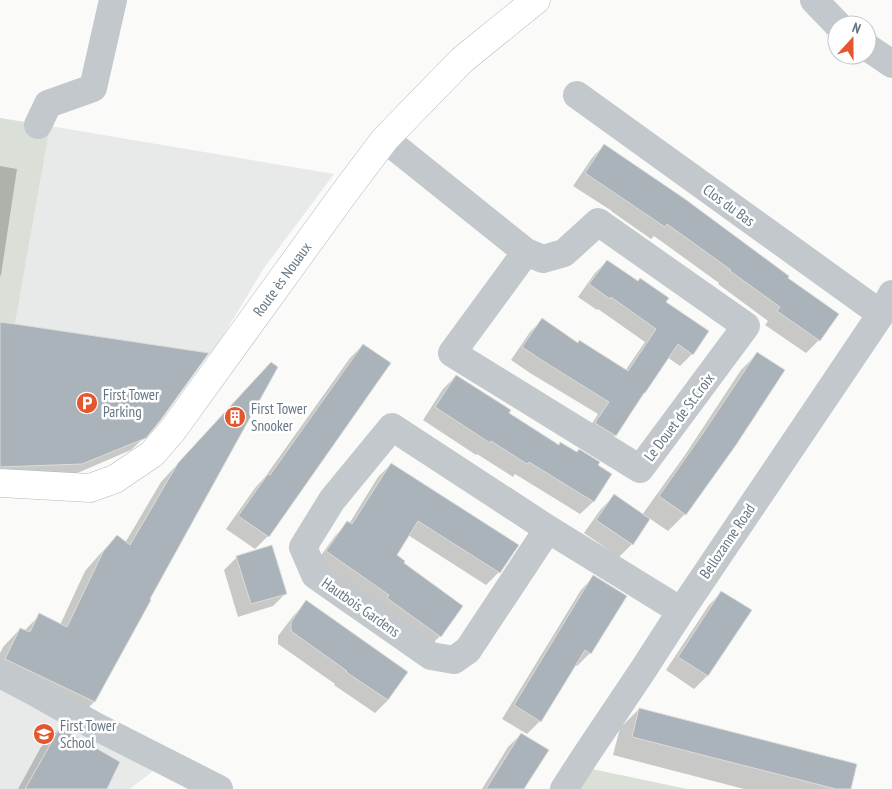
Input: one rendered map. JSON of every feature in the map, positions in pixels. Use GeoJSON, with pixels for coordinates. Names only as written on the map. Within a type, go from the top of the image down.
{"type":"FeatureCollection","features":[{"type":"Feature","properties":{"kind":"street"},"geometry":{"type":"LineString","coordinates":[[38,125],[48,104],[93,88],[112,0]]}},
{"type":"Feature","properties":{"kind":"street","name":"Route ès Nouaux"},"geometry":{"type":"LineString","coordinates":[[0,483],[90,488],[115,479],[152,454],[172,431],[385,139],[462,60],[536,0]]}},
{"type":"Feature","properties":{"kind":"street"},"geometry":{"type":"LineString","coordinates":[[814,0],[828,15]]}},
{"type":"Feature","properties":{"kind":"street"},"geometry":{"type":"LineString","coordinates":[[877,54],[892,64]]}},
{"type":"Feature","properties":{"kind":"street","name":"Clos du Bas"},"geometry":{"type":"LineString","coordinates":[[577,95],[886,304]]}},
{"type":"Feature","properties":{"kind":"street","name":"Le Douet de St.Croix"},"geometry":{"type":"LineString","coordinates":[[385,139],[526,252],[543,259],[564,253],[598,222],[746,326],[640,469],[452,354],[526,252]]}},
{"type":"Feature","properties":{"kind":"street","name":"Bellozanne Road"},"geometry":{"type":"LineString","coordinates":[[564,789],[886,304]]}},
{"type":"Feature","properties":{"kind":"street","name":"Hautbois Gardens"},"geometry":{"type":"LineString","coordinates":[[548,529],[468,650],[454,660],[431,656],[316,575],[303,547],[332,500],[392,427],[548,529],[681,611]]}},
{"type":"Feature","properties":{"kind":"street"},"geometry":{"type":"LineString","coordinates":[[0,674],[29,688],[94,726],[219,789]]}},
{"type":"Feature","properties":{"kind":"shaded area"},"geometry":{"type":"Polygon","coordinates":[[[0,118],[50,126],[15,324],[0,322],[0,118]]]}},
{"type":"Feature","properties":{"kind":"shaded area"},"geometry":{"type":"Polygon","coordinates":[[[50,126],[334,174],[264,268],[212,354],[15,324],[50,126]]]}},
{"type":"Feature","properties":{"kind":"shaded area","name":"First Tower School"},"geometry":{"type":"Polygon","coordinates":[[[0,685],[153,771],[130,789],[0,789],[0,685]]]}},
{"type":"Feature","properties":{"kind":"shaded area"},"geometry":{"type":"Polygon","coordinates":[[[592,769],[687,789],[579,789],[592,769]]]}},
{"type":"Feature","properties":{"kind":"building"},"geometry":{"type":"Polygon","coordinates":[[[604,144],[685,199],[789,276],[788,278],[839,314],[820,341],[777,311],[780,307],[667,224],[665,227],[585,173],[604,144]]]}},
{"type":"Feature","properties":{"kind":"building"},"geometry":{"type":"Polygon","coordinates":[[[607,260],[638,281],[640,278],[669,298],[666,302],[709,331],[693,355],[678,344],[616,436],[595,423],[609,402],[522,347],[542,318],[578,343],[579,340],[628,371],[656,329],[589,284],[607,260]]]}},
{"type":"Feature","properties":{"kind":"building","name":"First Tower Parking"},"geometry":{"type":"Polygon","coordinates":[[[0,322],[209,353],[146,438],[82,464],[0,467],[0,322]]]}},
{"type":"Feature","properties":{"kind":"building"},"geometry":{"type":"Polygon","coordinates":[[[363,344],[391,363],[269,537],[238,516],[268,474],[270,475],[363,344]]]}},
{"type":"Feature","properties":{"kind":"building"},"geometry":{"type":"Polygon","coordinates":[[[757,352],[785,370],[736,445],[686,515],[659,496],[757,352]]]}},
{"type":"Feature","properties":{"kind":"building"},"geometry":{"type":"Polygon","coordinates":[[[271,362],[278,367],[95,702],[5,659],[20,628],[30,632],[39,613],[67,627],[103,552],[117,535],[130,545],[178,463],[271,362]]]}},
{"type":"Feature","properties":{"kind":"building"},"geometry":{"type":"Polygon","coordinates":[[[456,375],[511,410],[509,413],[559,445],[560,442],[577,452],[579,449],[600,462],[598,465],[612,474],[594,502],[529,462],[527,464],[491,441],[490,443],[435,407],[456,375]]]}},
{"type":"Feature","properties":{"kind":"building"},"geometry":{"type":"Polygon","coordinates":[[[391,463],[519,545],[500,573],[418,521],[397,555],[405,561],[404,563],[463,606],[441,637],[387,598],[389,595],[326,551],[347,521],[352,524],[391,463]]]}},
{"type":"Feature","properties":{"kind":"building"},"geometry":{"type":"Polygon","coordinates":[[[614,494],[650,519],[633,545],[596,520],[614,494]]]}},
{"type":"Feature","properties":{"kind":"building"},"geometry":{"type":"Polygon","coordinates":[[[272,545],[287,594],[251,604],[236,556],[272,545]]]}},
{"type":"Feature","properties":{"kind":"building"},"geometry":{"type":"Polygon","coordinates":[[[593,575],[627,596],[591,654],[585,650],[541,722],[514,705],[593,575]]]}},
{"type":"Feature","properties":{"kind":"building"},"geometry":{"type":"Polygon","coordinates":[[[721,591],[752,610],[708,676],[678,657],[721,591]]]}},
{"type":"Feature","properties":{"kind":"building"},"geometry":{"type":"Polygon","coordinates":[[[306,600],[408,672],[388,700],[346,672],[291,631],[291,622],[306,600]]]}},
{"type":"Feature","properties":{"kind":"building"},"geometry":{"type":"Polygon","coordinates":[[[639,708],[857,764],[851,789],[836,789],[632,737],[639,708]]]}},
{"type":"Feature","properties":{"kind":"building","name":"First Tower School"},"geometry":{"type":"Polygon","coordinates":[[[60,727],[120,762],[107,789],[25,789],[60,727]]]}},
{"type":"Feature","properties":{"kind":"building"},"geometry":{"type":"Polygon","coordinates":[[[521,733],[549,750],[524,789],[486,789],[521,733]]]}},
{"type":"Feature","properties":{"kind":"place","name":"First Tower Parking"},"geometry":{"type":"Point","coordinates":[87,403]}},
{"type":"Feature","properties":{"kind":"place","name":"First Tower Snooker"},"geometry":{"type":"Point","coordinates":[235,417]}},
{"type":"Feature","properties":{"kind":"place","name":"First Tower School"},"geometry":{"type":"Point","coordinates":[44,734]}}]}
